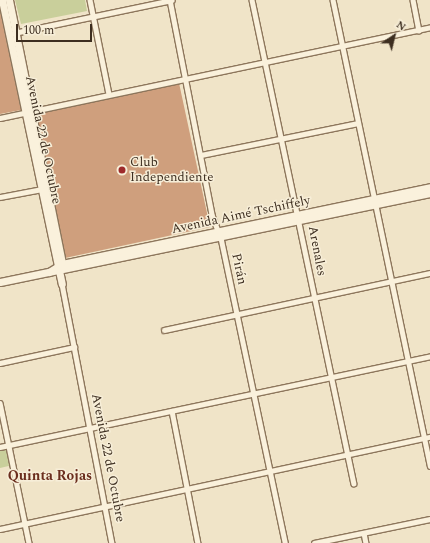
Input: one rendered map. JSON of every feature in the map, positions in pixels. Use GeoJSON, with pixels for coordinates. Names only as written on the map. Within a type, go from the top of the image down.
{"type":"FeatureCollection","features":[{"type":"Feature","properties":{"kind":"main road","name":"Avenida 22 de Octubre"},"geometry":{"type":"LineString","coordinates":[[2,0],[12,33],[61,268],[62,284]]}},
{"type":"Feature","properties":{"kind":"main road","name":"Avenida 22 de Octubre"},"geometry":{"type":"LineString","coordinates":[[9,0],[12,33]]}},
{"type":"Feature","properties":{"kind":"main road","name":"Avenida 22 de Octubre"},"geometry":{"type":"LineString","coordinates":[[28,111],[42,189],[61,268]]}},
{"type":"Feature","properties":{"kind":"main road","name":"Avenida Aimé Tschiffely"},"geometry":{"type":"LineString","coordinates":[[0,282],[220,234],[299,219],[375,202],[430,187]]}},
{"type":"Feature","properties":{"kind":"main road","name":"Avenida Aimé Tschiffely"},"geometry":{"type":"LineString","coordinates":[[375,202],[430,193]]}},
{"type":"Feature","properties":{"kind":"street"},"geometry":{"type":"LineString","coordinates":[[90,0],[109,94]]}},
{"type":"Feature","properties":{"kind":"street"},"geometry":{"type":"LineString","coordinates":[[12,33],[171,0]]}},
{"type":"Feature","properties":{"kind":"street","name":"Pirán"},"geometry":{"type":"LineString","coordinates":[[171,0],[201,155],[220,234],[285,543]]}},
{"type":"Feature","properties":{"kind":"street","name":"Arenales"},"geometry":{"type":"LineString","coordinates":[[252,0],[354,484]]}},
{"type":"Feature","properties":{"kind":"street"},"geometry":{"type":"LineString","coordinates":[[333,0],[430,466]]}},
{"type":"Feature","properties":{"kind":"street"},"geometry":{"type":"LineString","coordinates":[[413,0],[419,30]]}},
{"type":"Feature","properties":{"kind":"street"},"geometry":{"type":"LineString","coordinates":[[0,118],[430,27]]}},
{"type":"Feature","properties":{"kind":"street"},"geometry":{"type":"LineString","coordinates":[[201,155],[358,123]]}},
{"type":"Feature","properties":{"kind":"street"},"geometry":{"type":"LineString","coordinates":[[0,197],[42,189]]}},
{"type":"Feature","properties":{"kind":"street"},"geometry":{"type":"LineString","coordinates":[[164,330],[430,273]]}},
{"type":"Feature","properties":{"kind":"street","name":"Avenida 22 de Octubre"},"geometry":{"type":"LineString","coordinates":[[62,284],[112,543]]}},
{"type":"Feature","properties":{"kind":"street"},"geometry":{"type":"LineString","coordinates":[[0,363],[74,348]]}},
{"type":"Feature","properties":{"kind":"street"},"geometry":{"type":"LineString","coordinates":[[0,447],[430,356]]}},
{"type":"Feature","properties":{"kind":"street"},"geometry":{"type":"LineString","coordinates":[[0,403],[29,543]]}},
{"type":"Feature","properties":{"kind":"street"},"geometry":{"type":"LineString","coordinates":[[172,411],[198,543]]}},
{"type":"Feature","properties":{"kind":"street"},"geometry":{"type":"LineString","coordinates":[[0,529],[430,437]]}},
{"type":"Feature","properties":{"kind":"street"},"geometry":{"type":"LineString","coordinates":[[314,543],[430,519]]}},
{"type":"Feature","properties":{"kind":"street"},"geometry":{"type":"LineString","coordinates":[[364,533],[366,543]]}},
{"type":"Feature","properties":{"kind":"green space"},"geometry":{"type":"Polygon","coordinates":[[[15,0],[85,0],[87,11],[21,24],[15,0]]]}},
{"type":"Feature","properties":{"kind":"green space"},"geometry":{"type":"Polygon","coordinates":[[[6,446],[13,465],[0,468],[0,447],[6,446]]]}},
{"type":"Feature","properties":{"kind":"building"},"geometry":{"type":"Polygon","coordinates":[[[0,11],[21,110],[0,114],[0,11]]]}},
{"type":"Feature","properties":{"kind":"building","name":"Club Independiente"},"geometry":{"type":"Polygon","coordinates":[[[179,83],[210,227],[65,258],[35,114],[179,83]]]}},
{"type":"Feature","properties":{"kind":"place","name":"Club Independiente"},"geometry":{"type":"Point","coordinates":[122,170]}},
{"type":"Feature","properties":{"kind":"district","name":"Quinta Rojas"},"geometry":{"type":"Point","coordinates":[50,476]}}]}
